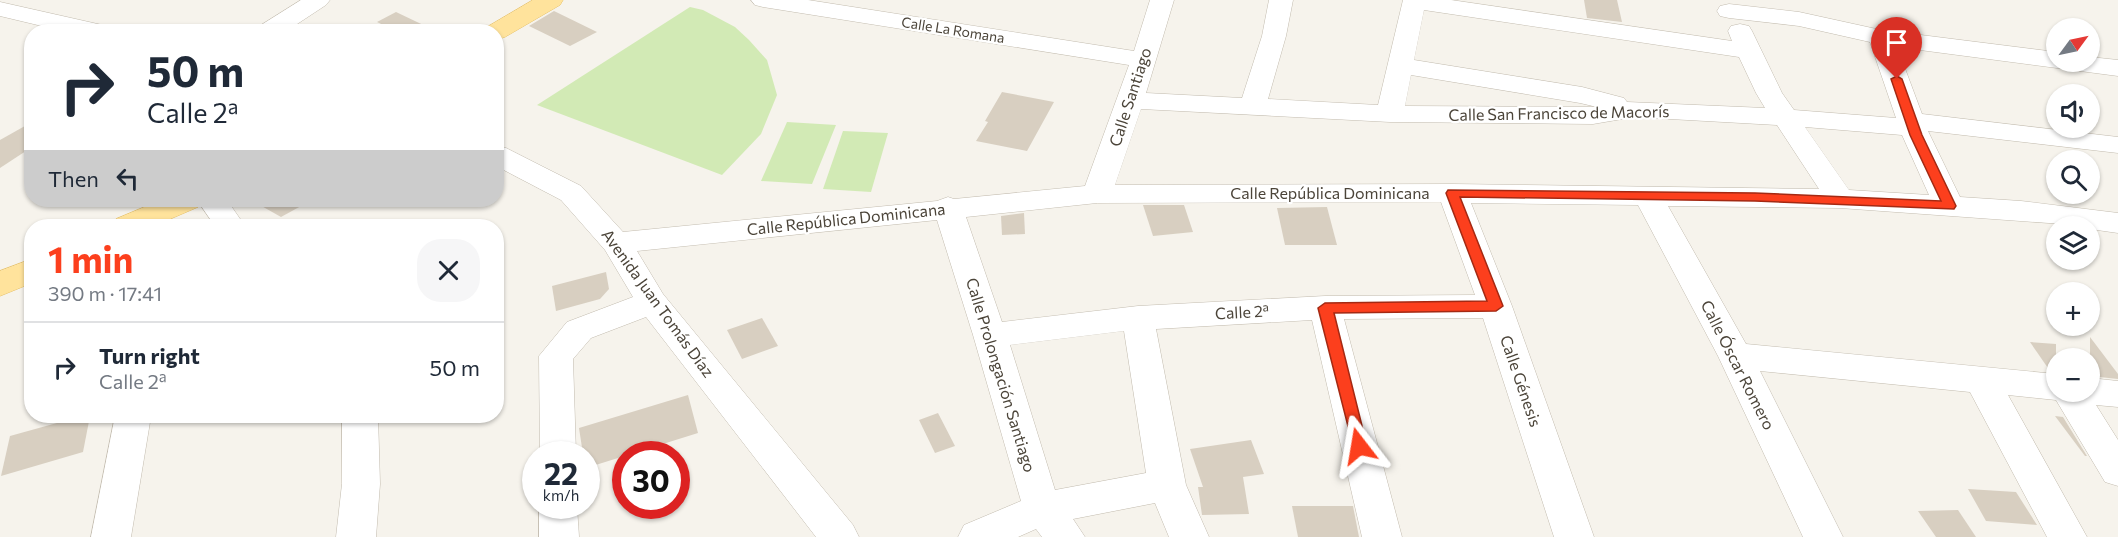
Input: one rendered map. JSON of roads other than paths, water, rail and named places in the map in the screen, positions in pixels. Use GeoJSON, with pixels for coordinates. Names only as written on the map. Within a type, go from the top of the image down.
{"type":"FeatureCollection","features":[{"type":"Feature","properties":{"kind":"main road"},"geometry":{"type":"LineString","coordinates":[[504,27],[551,0]]}},
{"type":"Feature","properties":{"kind":"main road"},"geometry":{"type":"LineString","coordinates":[[143,219],[171,207]]}},
{"type":"Feature","properties":{"kind":"main road"},"geometry":{"type":"LineString","coordinates":[[0,284],[24,274]]}},
{"type":"Feature","properties":{"kind":"street"},"geometry":{"type":"LineString","coordinates":[[280,24],[318,0]]}},
{"type":"Feature","properties":{"kind":"street","name":"Calle La Romana"},"geometry":{"type":"LineString","coordinates":[[763,0],[1143,60]]}},
{"type":"Feature","properties":{"kind":"street"},"geometry":{"type":"LineString","coordinates":[[1252,106],[1274,36],[1281,0]]}},
{"type":"Feature","properties":{"kind":"street"},"geometry":{"type":"LineString","coordinates":[[1390,114],[1411,12],[1416,1],[1750,51]]}},
{"type":"Feature","properties":{"kind":"street","name":"Calle Santiago"},"geometry":{"type":"LineString","coordinates":[[1097,194],[1143,60],[1154,2]]}},
{"type":"Feature","properties":{"kind":"street"},"geometry":{"type":"LineString","coordinates":[[1725,5],[1769,93],[1840,199]]}},
{"type":"Feature","properties":{"kind":"street"},"geometry":{"type":"LineString","coordinates":[[1725,5],[1881,37],[2046,59]]}},
{"type":"Feature","properties":{"kind":"street"},"geometry":{"type":"LineString","coordinates":[[0,9],[67,24]]}},
{"type":"Feature","properties":{"kind":"street"},"geometry":{"type":"LineString","coordinates":[[1881,37],[1914,124],[1950,206]]}},
{"type":"Feature","properties":{"kind":"street"},"geometry":{"type":"LineString","coordinates":[[1401,66],[1582,95],[1634,109]]}},
{"type":"Feature","properties":{"kind":"street"},"geometry":{"type":"LineString","coordinates":[[2100,66],[2118,68]]}},
{"type":"Feature","properties":{"kind":"street","name":"Calle San Francisco de Macorís"},"geometry":{"type":"LineString","coordinates":[[1131,100],[1390,114],[1593,116],[1634,109],[1914,124],[2118,146]]}},
{"type":"Feature","properties":{"kind":"street","name":"Avenida Juan Tomás Díaz"},"geometry":{"type":"LineString","coordinates":[[504,158],[571,193],[616,243],[652,302],[839,537]]}},
{"type":"Feature","properties":{"kind":"street","name":"Calle República Dominicana"},"geometry":{"type":"LineString","coordinates":[[616,243],[948,207],[1097,194],[1452,193],[1840,199],[2021,211],[2118,223]]}},
{"type":"Feature","properties":{"kind":"street","name":"Calle Génesis"},"geometry":{"type":"LineString","coordinates":[[1452,193],[1496,306],[1574,537]]}},
{"type":"Feature","properties":{"kind":"street","name":"Calle Óscar Romero"},"geometry":{"type":"LineString","coordinates":[[1648,196],[1735,356],[1823,537]]}},
{"type":"Feature","properties":{"kind":"street","name":"Calle Prolongación Santiago"},"geometry":{"type":"LineString","coordinates":[[948,207],[1053,523]]}},
{"type":"Feature","properties":{"kind":"street"},"geometry":{"type":"LineString","coordinates":[[558,441],[556,356],[579,330],[652,302]]}},
{"type":"Feature","properties":{"kind":"street","name":"Calle 2ª"},"geometry":{"type":"LineString","coordinates":[[990,335],[1138,318],[1325,308],[1496,306]]}},
{"type":"Feature","properties":{"kind":"street"},"geometry":{"type":"LineString","coordinates":[[1325,308],[1382,537]]}},
{"type":"Feature","properties":{"kind":"street"},"geometry":{"type":"LineString","coordinates":[[1138,318],[1167,485],[1188,537]]}},
{"type":"Feature","properties":{"kind":"street"},"geometry":{"type":"LineString","coordinates":[[1735,356],[2046,386]]}},
{"type":"Feature","properties":{"kind":"street"},"geometry":{"type":"LineString","coordinates":[[1981,379],[2067,537]]}},
{"type":"Feature","properties":{"kind":"street"},"geometry":{"type":"LineString","coordinates":[[2100,392],[2118,394]]}},
{"type":"Feature","properties":{"kind":"street"},"geometry":{"type":"LineString","coordinates":[[2075,402],[2118,471]]}},
{"type":"Feature","properties":{"kind":"street"},"geometry":{"type":"LineString","coordinates":[[111,537],[132,423]]}},
{"type":"Feature","properties":{"kind":"street"},"geometry":{"type":"LineString","coordinates":[[356,537],[361,484],[360,423]]}},
{"type":"Feature","properties":{"kind":"street"},"geometry":{"type":"LineString","coordinates":[[978,537],[1053,523],[1167,485]]}},
{"type":"Feature","properties":{"kind":"street"},"geometry":{"type":"LineString","coordinates":[[558,519],[559,537]]}}]}
